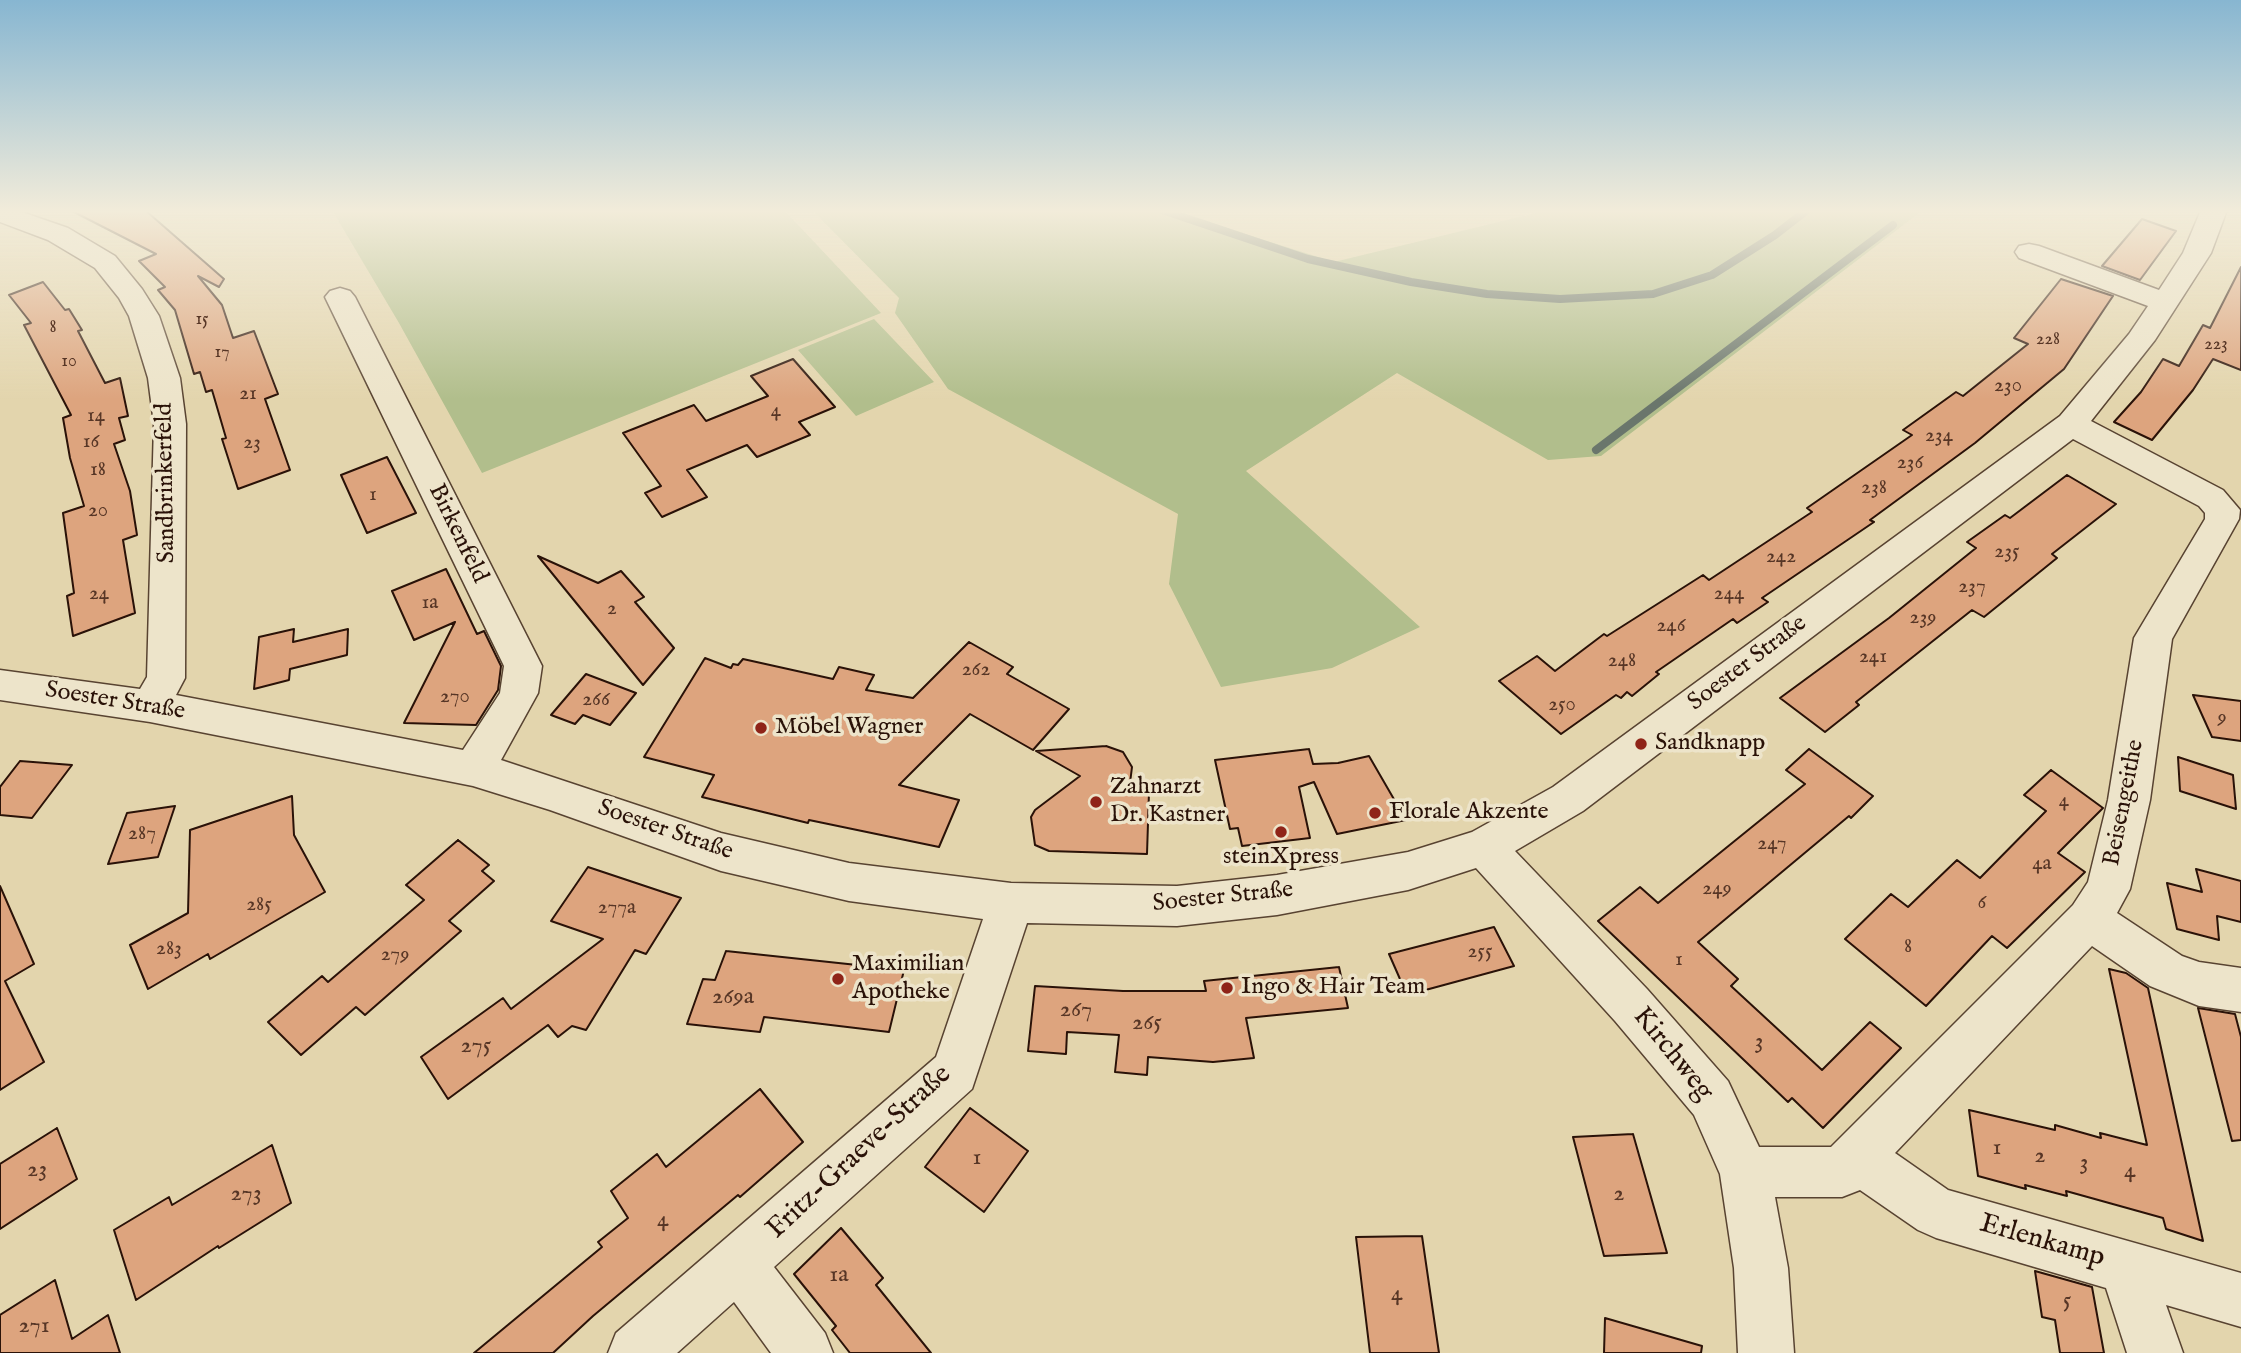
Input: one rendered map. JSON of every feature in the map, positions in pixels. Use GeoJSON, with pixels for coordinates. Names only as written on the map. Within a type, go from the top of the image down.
{"type":"FeatureCollection","features":[{"type":"Feature","properties":{"kind":"street","name":"Sandbrinkerfeld"},"geometry":{"type":"LineString","coordinates":[[114,273],[132,295],[144,316],[163,378],[170,424],[166,678],[150,706]]}},
{"type":"Feature","properties":{"kind":"street"},"geometry":{"type":"LineString","coordinates":[[2087,273],[2165,302]]}},
{"type":"Feature","properties":{"kind":"street","name":"Soester Straße"},"geometry":{"type":"LineString","coordinates":[[0,685],[150,706],[473,769],[552,793],[721,852],[849,882],[1011,903],[1177,906],[1265,896],[1408,871],[1484,847],[1568,799],[2071,424],[2140,340],[2184,273]]}},
{"type":"Feature","properties":{"kind":"street","name":"Birkenfeld"},"geometry":{"type":"LineString","coordinates":[[341,297],[523,666],[519,693],[503,724],[473,769]]}},
{"type":"Feature","properties":{"kind":"street","name":"Beisengeithe"},"geometry":{"type":"LineString","coordinates":[[1745,1172],[1842,1172],[2089,919],[2108,889],[2129,800],[2153,638],[2222,519],[2223,510],[2211,498],[2071,424]]}},
{"type":"Feature","properties":{"kind":"street","name":"Kirchweg"},"geometry":{"type":"LineString","coordinates":[[1484,847],[1631,1005],[1711,1098],[1745,1172],[1761,1268],[1766,1353]]}},
{"type":"Feature","properties":{"kind":"street","name":"Fritz-Graeve-Straße"},"geometry":{"type":"LineString","coordinates":[[636,1353],[954,1072],[971,1030],[1011,903]]}},
{"type":"Feature","properties":{"kind":"street"},"geometry":{"type":"LineString","coordinates":[[2089,919],[2166,971],[2199,984],[2241,990]]}},
{"type":"Feature","properties":{"kind":"street","name":"Erlenkamp"},"geometry":{"type":"LineString","coordinates":[[1857,1157],[1936,1212],[2241,1300]]}},
{"type":"Feature","properties":{"kind":"street"},"geometry":{"type":"LineString","coordinates":[[739,1264],[805,1353]]}},
{"type":"Feature","properties":{"kind":"street"},"geometry":{"type":"LineString","coordinates":[[2126,1267],[2155,1353]]}},
{"type":"Feature","properties":{"kind":"green space"},"geometry":{"type":"Polygon","coordinates":[[[369,273],[843,273],[881,313],[482,473],[369,273]]]}},
{"type":"Feature","properties":{"kind":"green space"},"geometry":{"type":"Polygon","coordinates":[[[874,273],[1840,273],[1601,456],[1548,460],[1397,373],[1246,471],[1420,627],[1332,668],[1221,687],[1169,584],[1178,514],[948,389],[895,313],[899,298],[874,273]]]}},
{"type":"Feature","properties":{"kind":"green space"},"geometry":{"type":"Polygon","coordinates":[[[874,319],[934,382],[856,416],[798,350],[874,319]]]}},
{"type":"Feature","properties":{"kind":"building"},"geometry":{"type":"Polygon","coordinates":[[[151,273],[217,273],[224,279],[219,287],[198,276],[222,305],[233,338],[254,331],[278,394],[265,399],[290,470],[238,489],[222,439],[226,438],[212,390],[206,392],[200,372],[194,374],[175,310],[158,290],[165,287],[151,273]]]}},
{"type":"Feature","properties":{"kind":"building"},"geometry":{"type":"Polygon","coordinates":[[[2121,273],[2145,273],[2140,280],[2121,273]]]}},
{"type":"Feature","properties":{"kind":"building"},"geometry":{"type":"Polygon","coordinates":[[[2238,273],[2241,273],[2241,370],[2213,359],[2193,390],[2152,440],[2114,422],[2141,392],[2163,359],[2179,366],[2203,325],[2210,328],[2238,273]]]}},
{"type":"Feature","properties":{"kind":"building"},"geometry":{"type":"Polygon","coordinates":[[[2061,279],[2113,296],[2064,369],[1975,443],[1870,520],[1874,522],[1762,598],[1768,602],[1737,623],[1733,619],[1656,672],[1659,674],[1632,696],[1627,692],[1621,698],[1616,695],[1561,734],[1499,681],[1537,656],[1555,671],[1604,634],[1607,636],[1703,575],[1709,580],[1812,512],[1807,508],[1912,435],[1903,430],[1956,392],[1963,396],[2028,344],[2014,338],[2061,279]]]}},
{"type":"Feature","properties":{"kind":"building"},"geometry":{"type":"Polygon","coordinates":[[[43,282],[65,310],[69,309],[82,330],[78,331],[105,383],[120,378],[128,416],[119,418],[125,440],[114,444],[130,491],[137,535],[123,540],[135,613],[73,636],[67,596],[74,593],[63,513],[84,506],[70,458],[63,418],[71,415],[24,325],[31,323],[9,295],[43,282]]]}},
{"type":"Feature","properties":{"kind":"building"},"geometry":{"type":"Polygon","coordinates":[[[793,359],[835,407],[799,422],[810,435],[757,457],[747,445],[687,470],[707,497],[662,517],[645,493],[661,486],[623,433],[694,405],[706,421],[768,396],[751,376],[793,359]]]}},
{"type":"Feature","properties":{"kind":"building"},"geometry":{"type":"Polygon","coordinates":[[[387,457],[416,513],[367,533],[341,475],[387,457]]]}},
{"type":"Feature","properties":{"kind":"building"},"geometry":{"type":"Polygon","coordinates":[[[2067,475],[2116,504],[2052,554],[2057,558],[1984,617],[1972,610],[1856,702],[1859,705],[1825,732],[1780,698],[1889,618],[1976,548],[1967,542],[2005,515],[2010,518],[2067,475]]]}},
{"type":"Feature","properties":{"kind":"building"},"geometry":{"type":"Polygon","coordinates":[[[538,556],[598,583],[621,571],[644,597],[635,602],[674,648],[643,685],[538,556]]]}},
{"type":"Feature","properties":{"kind":"building"},"geometry":{"type":"Polygon","coordinates":[[[446,569],[477,634],[484,631],[501,666],[498,690],[476,725],[404,723],[455,622],[414,640],[392,591],[446,569]]]}},
{"type":"Feature","properties":{"kind":"building"},"geometry":{"type":"Polygon","coordinates":[[[294,629],[293,642],[348,629],[347,655],[290,669],[289,680],[254,689],[259,637],[294,629]]]}},
{"type":"Feature","properties":{"kind":"building"},"geometry":{"type":"Polygon","coordinates":[[[969,642],[1013,667],[1007,674],[1069,709],[1033,750],[970,714],[899,785],[959,800],[939,847],[809,820],[808,823],[702,797],[714,775],[644,757],[705,658],[731,668],[743,659],[833,679],[839,667],[874,675],[866,690],[913,698],[969,642]]]}},
{"type":"Feature","properties":{"kind":"building"},"geometry":{"type":"Polygon","coordinates":[[[586,674],[636,693],[610,725],[583,715],[575,724],[551,715],[586,674]]]}},
{"type":"Feature","properties":{"kind":"building"},"geometry":{"type":"Polygon","coordinates":[[[2193,695],[2241,701],[2241,741],[2212,737],[2193,695]]]}},
{"type":"Feature","properties":{"kind":"building","name":"Zahnarzt Dr. Kastner"},"geometry":{"type":"Polygon","coordinates":[[[1106,746],[1123,752],[1132,767],[1129,791],[1149,792],[1147,854],[1049,851],[1035,845],[1031,817],[1035,810],[1080,776],[1036,751],[1106,746]]]}},
{"type":"Feature","properties":{"kind":"building"},"geometry":{"type":"Polygon","coordinates":[[[1309,749],[1313,764],[1338,763],[1369,756],[1406,820],[1337,834],[1314,782],[1299,787],[1310,838],[1242,846],[1238,828],[1230,829],[1215,760],[1309,749]]]}},
{"type":"Feature","properties":{"kind":"building"},"geometry":{"type":"Polygon","coordinates":[[[1809,749],[1873,796],[1851,818],[1849,816],[1698,942],[1738,979],[1731,986],[1822,1070],[1870,1022],[1901,1048],[1823,1128],[1792,1098],[1788,1102],[1598,921],[1640,887],[1658,903],[1805,784],[1786,770],[1809,749]]]}},
{"type":"Feature","properties":{"kind":"building"},"geometry":{"type":"Polygon","coordinates":[[[2178,757],[2233,775],[2236,809],[2180,791],[2178,757]]]}},
{"type":"Feature","properties":{"kind":"building"},"geometry":{"type":"Polygon","coordinates":[[[20,761],[72,765],[32,818],[0,815],[0,787],[20,761]]]}},
{"type":"Feature","properties":{"kind":"building"},"geometry":{"type":"Polygon","coordinates":[[[2051,770],[2103,808],[2058,853],[2085,872],[2007,948],[1992,936],[1926,1006],[1845,939],[1891,894],[1908,907],[1957,860],[1980,878],[2046,811],[2024,795],[2051,770]]]}},
{"type":"Feature","properties":{"kind":"building"},"geometry":{"type":"Polygon","coordinates":[[[292,796],[294,835],[325,892],[210,959],[208,954],[148,989],[130,945],[188,913],[190,830],[292,796]]]}},
{"type":"Feature","properties":{"kind":"building"},"geometry":{"type":"Polygon","coordinates":[[[175,806],[158,857],[108,864],[127,813],[175,806]]]}},
{"type":"Feature","properties":{"kind":"building"},"geometry":{"type":"Polygon","coordinates":[[[458,840],[489,865],[482,871],[494,881],[449,921],[461,931],[365,1015],[356,1007],[301,1055],[268,1022],[322,976],[328,982],[424,900],[406,885],[458,840]]]}},
{"type":"Feature","properties":{"kind":"building"},"geometry":{"type":"Polygon","coordinates":[[[588,867],[681,898],[646,954],[635,950],[586,1030],[572,1026],[558,1037],[548,1025],[448,1099],[421,1057],[503,998],[511,1009],[603,939],[551,921],[588,867]]]}},
{"type":"Feature","properties":{"kind":"building"},"geometry":{"type":"Polygon","coordinates":[[[2196,869],[2241,881],[2241,922],[2217,916],[2219,940],[2177,929],[2167,883],[2202,892],[2196,869]]]}},
{"type":"Feature","properties":{"kind":"building"},"geometry":{"type":"Polygon","coordinates":[[[0,886],[34,964],[5,981],[44,1062],[0,1090],[0,886]]]}},
{"type":"Feature","properties":{"kind":"building"},"geometry":{"type":"Polygon","coordinates":[[[1494,927],[1514,966],[1407,995],[1389,954],[1494,927]]]}},
{"type":"Feature","properties":{"kind":"building"},"geometry":{"type":"Polygon","coordinates":[[[726,951],[904,970],[889,1032],[764,1017],[760,1032],[687,1024],[703,979],[715,980],[726,951]]]}},
{"type":"Feature","properties":{"kind":"building"},"geometry":{"type":"Polygon","coordinates":[[[1339,967],[1348,1008],[1246,1018],[1254,1058],[1213,1062],[1148,1057],[1147,1075],[1115,1072],[1119,1035],[1067,1032],[1066,1054],[1028,1051],[1035,986],[1123,991],[1206,991],[1204,981],[1339,967]]]}},
{"type":"Feature","properties":{"kind":"building"},"geometry":{"type":"Polygon","coordinates":[[[2109,969],[2126,973],[2148,988],[2203,1241],[2166,1229],[2163,1218],[2066,1191],[2067,1196],[2025,1185],[2026,1189],[1978,1176],[1969,1110],[2055,1130],[2055,1125],[2101,1138],[2100,1133],[2147,1145],[2109,969]]]}},
{"type":"Feature","properties":{"kind":"building"},"geometry":{"type":"Polygon","coordinates":[[[2198,1008],[2235,1014],[2241,1037],[2241,1140],[2232,1141],[2198,1008]]]}},
{"type":"Feature","properties":{"kind":"building"},"geometry":{"type":"Polygon","coordinates":[[[760,1089],[803,1142],[740,1197],[738,1195],[593,1316],[553,1353],[474,1353],[602,1247],[598,1242],[628,1218],[611,1191],[657,1154],[666,1167],[760,1089]]]}},
{"type":"Feature","properties":{"kind":"building"},"geometry":{"type":"Polygon","coordinates":[[[970,1108],[1028,1151],[984,1212],[925,1167],[970,1108]]]}},
{"type":"Feature","properties":{"kind":"building"},"geometry":{"type":"Polygon","coordinates":[[[57,1128],[77,1179],[0,1229],[0,1164],[57,1128]]]}},
{"type":"Feature","properties":{"kind":"building"},"geometry":{"type":"Polygon","coordinates":[[[1633,1134],[1667,1253],[1604,1256],[1573,1137],[1633,1134]]]}},
{"type":"Feature","properties":{"kind":"building"},"geometry":{"type":"Polygon","coordinates":[[[272,1145],[291,1203],[219,1248],[218,1246],[136,1300],[114,1230],[169,1197],[172,1205],[272,1145]]]}},
{"type":"Feature","properties":{"kind":"building"},"geometry":{"type":"Polygon","coordinates":[[[841,1228],[883,1278],[876,1285],[931,1353],[850,1353],[832,1330],[836,1326],[794,1274],[841,1228]]]}},
{"type":"Feature","properties":{"kind":"building"},"geometry":{"type":"Polygon","coordinates":[[[1422,1236],[1439,1353],[1370,1353],[1356,1237],[1422,1236]]]}},
{"type":"Feature","properties":{"kind":"building"},"geometry":{"type":"Polygon","coordinates":[[[2035,1271],[2092,1287],[2104,1353],[2060,1353],[2055,1320],[2042,1317],[2035,1271]]]}},
{"type":"Feature","properties":{"kind":"building"},"geometry":{"type":"Polygon","coordinates":[[[55,1280],[72,1339],[108,1315],[120,1353],[0,1353],[0,1315],[55,1280]]]}},
{"type":"Feature","properties":{"kind":"building"},"geometry":{"type":"Polygon","coordinates":[[[1605,1318],[1702,1346],[1701,1353],[1604,1353],[1605,1318]]]}},
{"type":"Feature","properties":{"kind":"waterway"},"geometry":{"type":"LineString","coordinates":[[1371,273],[1487,294],[1560,299],[1653,294],[1715,273]]}},
{"type":"Feature","properties":{"kind":"waterway"},"geometry":{"type":"LineString","coordinates":[[1596,450],[1829,273]]}},
{"type":"Feature","properties":{"kind":"place","name":"Möbel Wagner"},"geometry":{"type":"Point","coordinates":[761,728]}},
{"type":"Feature","properties":{"kind":"place","name":"Sandknapp"},"geometry":{"type":"Point","coordinates":[1641,744]}},
{"type":"Feature","properties":{"kind":"place","name":"Zahnarzt Dr. Kastner"},"geometry":{"type":"Point","coordinates":[1096,802]}},
{"type":"Feature","properties":{"kind":"place","name":"Florale Akzente"},"geometry":{"type":"Point","coordinates":[1375,813]}},
{"type":"Feature","properties":{"kind":"place","name":"steinXpress"},"geometry":{"type":"Point","coordinates":[1281,832]}},
{"type":"Feature","properties":{"kind":"place","name":"Maximilian Apotheke"},"geometry":{"type":"Point","coordinates":[838,979]}},
{"type":"Feature","properties":{"kind":"place","name":"Ingo & Hair Team"},"geometry":{"type":"Point","coordinates":[1227,988]}}]}
